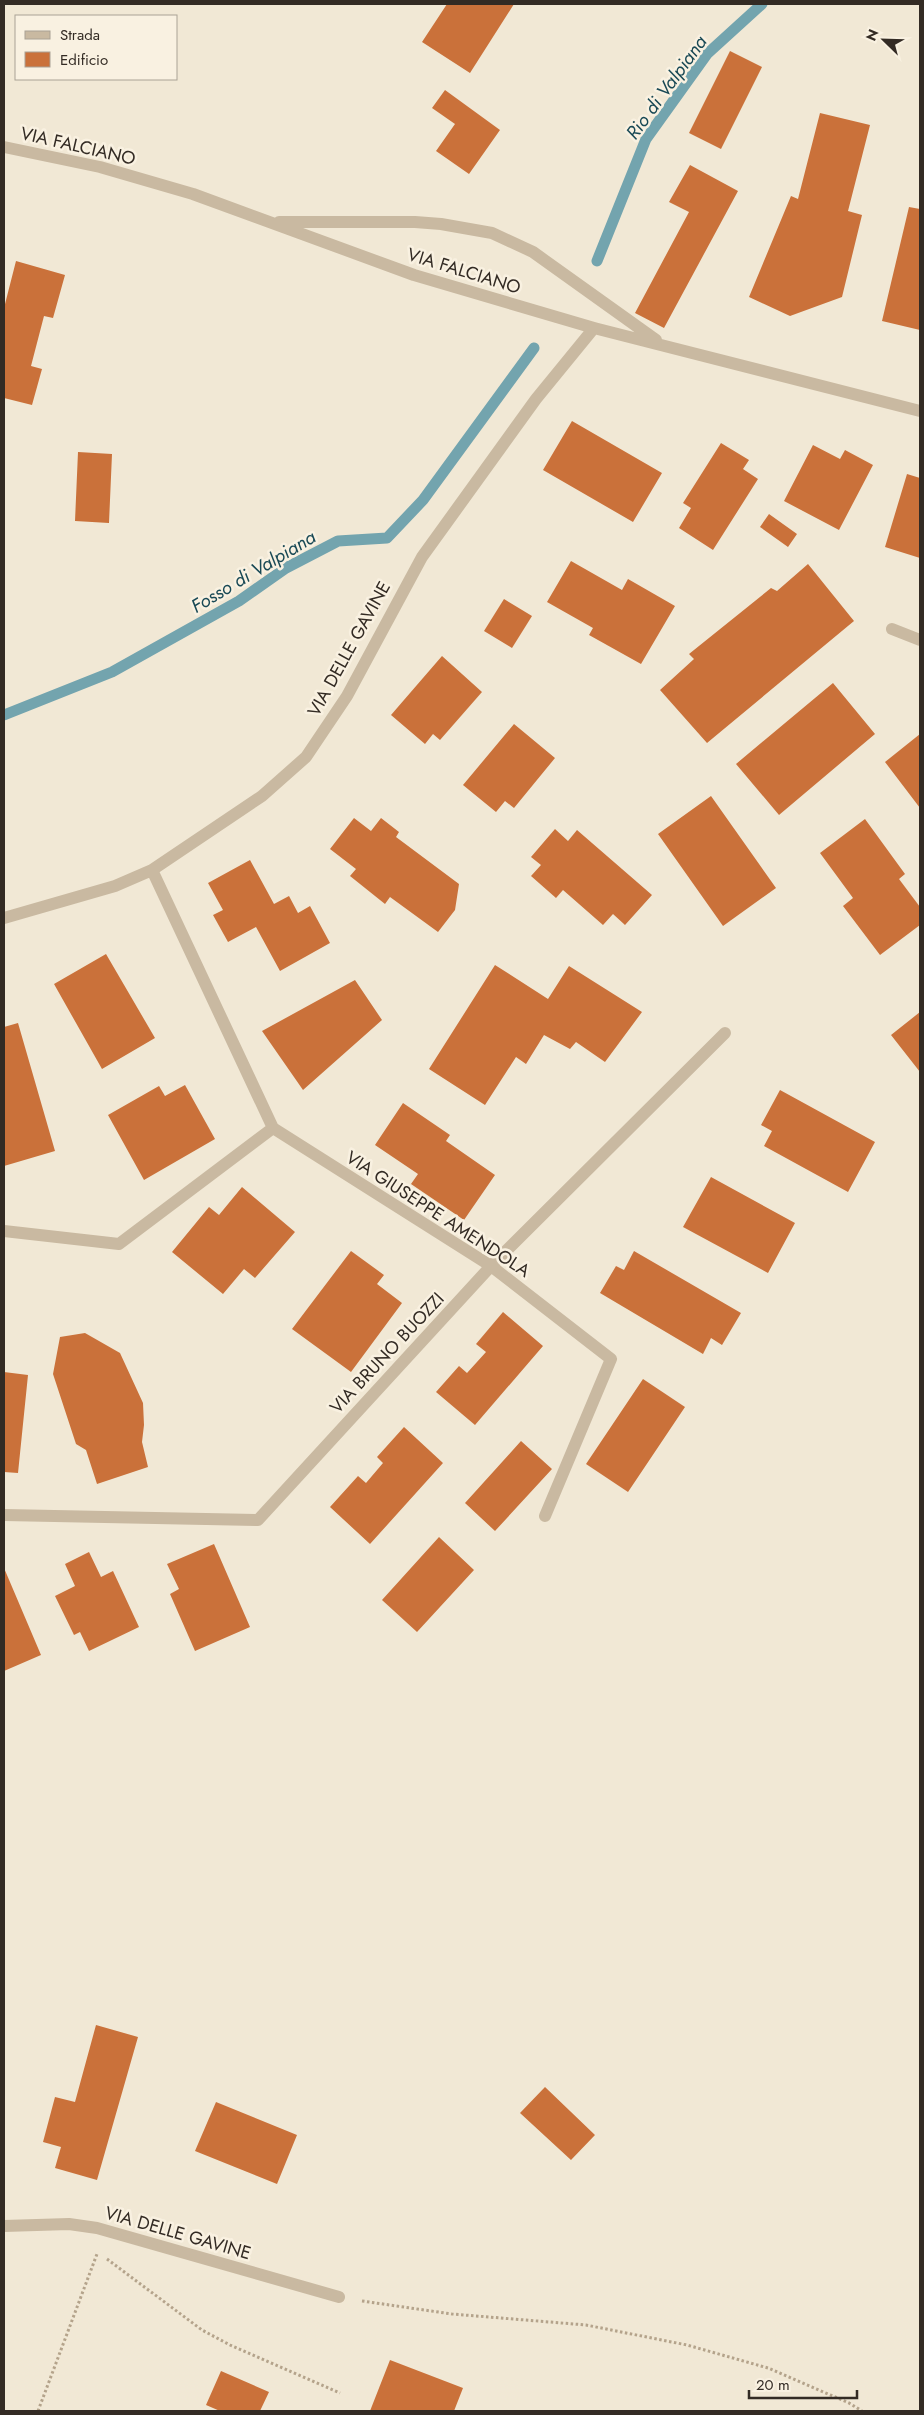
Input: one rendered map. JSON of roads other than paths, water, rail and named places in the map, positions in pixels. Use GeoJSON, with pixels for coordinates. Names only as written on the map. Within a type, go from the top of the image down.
{"type":"FeatureCollection","features":[{"type":"Feature","properties":{"kind":"street","name":"VIA FALCIANO"},"geometry":{"type":"LineString","coordinates":[[4,147],[100,167],[193,194],[414,275],[594,328],[920,410]]}},
{"type":"Feature","properties":{"kind":"street"},"geometry":{"type":"LineString","coordinates":[[272,222],[415,222],[441,224],[492,234],[533,252],[661,344]]}},
{"type":"Feature","properties":{"kind":"street","name":"VIA DELLE GAVINE"},"geometry":{"type":"LineString","coordinates":[[4,918],[114,886],[152,870],[262,796],[306,758],[347,696],[422,557],[536,399],[594,328]]}},
{"type":"Feature","properties":{"kind":"street"},"geometry":{"type":"LineString","coordinates":[[892,629],[920,640]]}},
{"type":"Feature","properties":{"kind":"street"},"geometry":{"type":"LineString","coordinates":[[4,1231],[119,1244],[273,1128],[152,870]]}},
{"type":"Feature","properties":{"kind":"street","name":"VIA BRUNO BUOZZI"},"geometry":{"type":"LineString","coordinates":[[4,1515],[258,1520],[491,1266],[725,1033]]}},
{"type":"Feature","properties":{"kind":"street","name":"VIA GIUSEPPE AMENDOLA"},"geometry":{"type":"LineString","coordinates":[[273,1128],[491,1266],[611,1359],[545,1516]]}},
{"type":"Feature","properties":{"kind":"street","name":"VIA DELLE GAVINE"},"geometry":{"type":"LineString","coordinates":[[4,2226],[69,2224],[97,2228],[339,2297]]}},
{"type":"Feature","properties":{"kind":"waterway","name":"Rio di Valpiana"},"geometry":{"type":"LineString","coordinates":[[597,261],[646,139],[707,54],[762,4]]}},
{"type":"Feature","properties":{"kind":"waterway","name":"Fosso di Valpiana"},"geometry":{"type":"LineString","coordinates":[[4,715],[112,672],[239,601],[286,568],[338,541],[387,538],[423,500],[534,348]]}}]}
